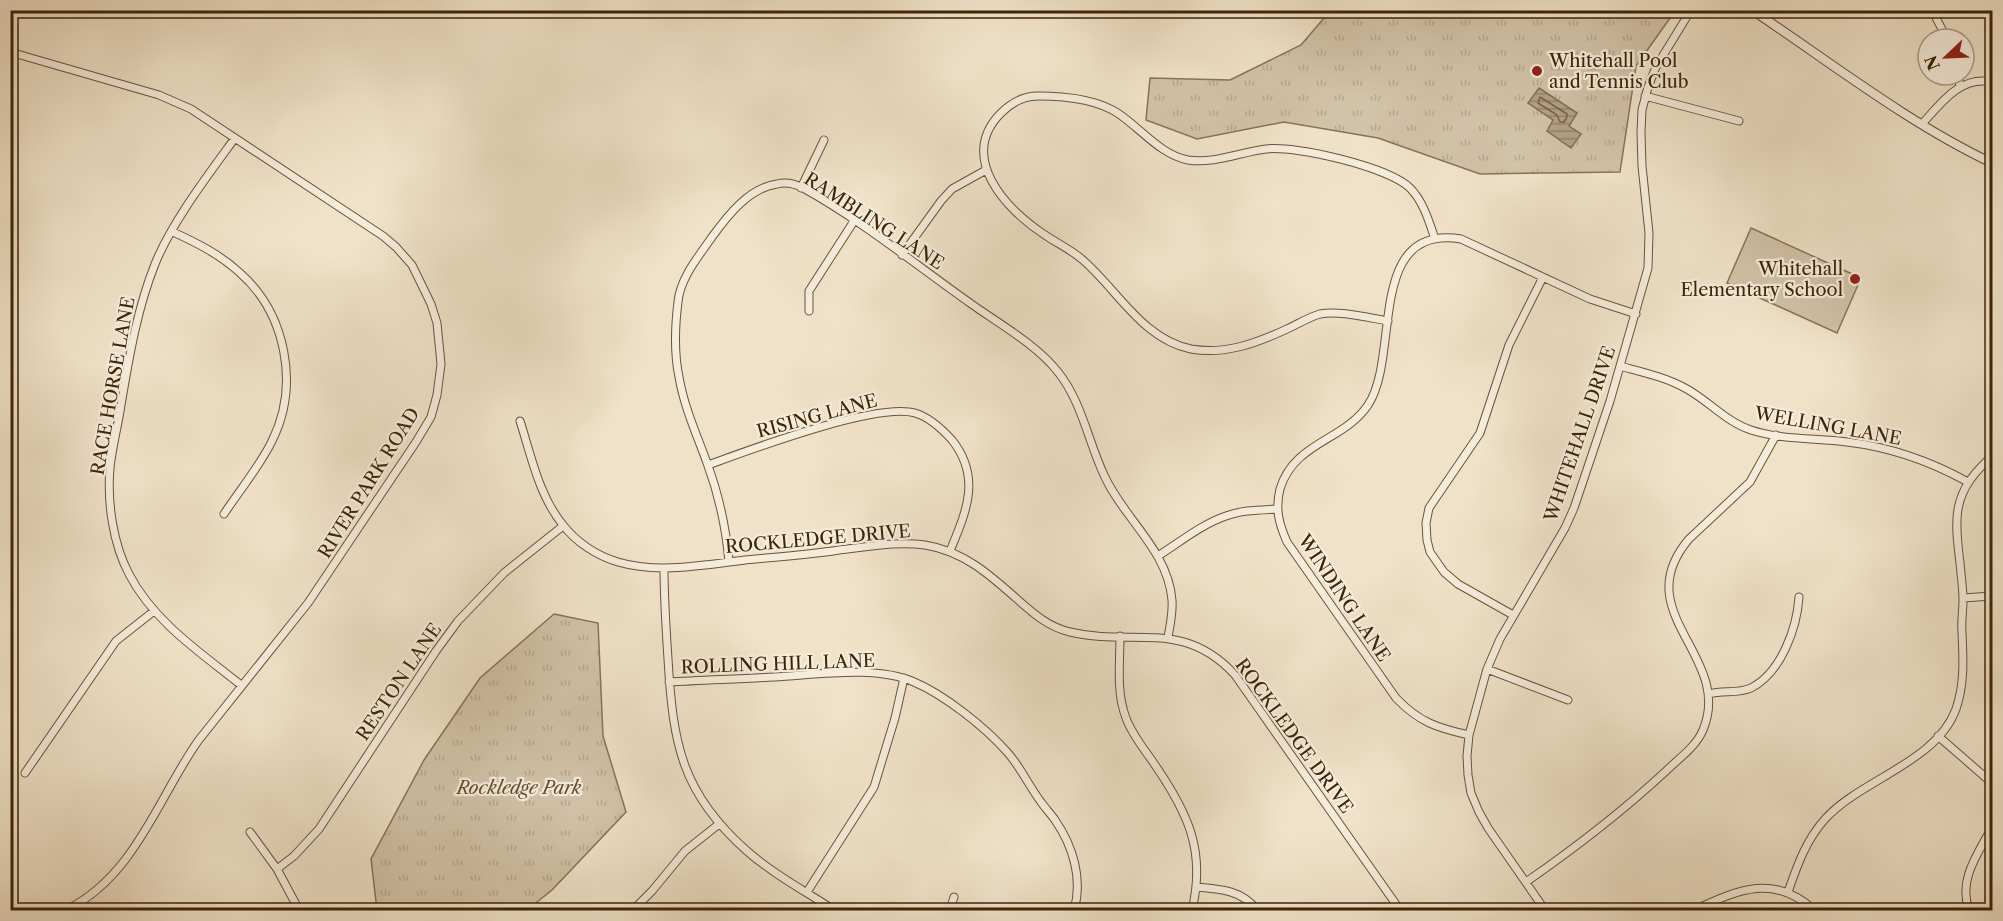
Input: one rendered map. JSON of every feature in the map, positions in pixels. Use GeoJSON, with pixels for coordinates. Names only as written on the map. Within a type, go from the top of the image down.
{"type":"FeatureCollection","features":[{"type":"Feature","properties":{"kind":"street","name":"WHITEHALL DRIVE"},"geometry":{"type":"LineString","coordinates":[[1545,910],[1488,828],[1475,802],[1468,775],[1469,735],[1487,669],[1513,615],[1553,549],[1574,508],[1636,314],[1648,268],[1649,248],[1641,132],[1645,96],[1656,68],[1691,10]]}},
{"type":"Feature","properties":{"kind":"street"},"geometry":{"type":"LineString","coordinates":[[1752,10],[1922,124],[1992,163]]}},
{"type":"Feature","properties":{"kind":"street"},"geometry":{"type":"LineString","coordinates":[[1932,10],[1941,27]]}},
{"type":"Feature","properties":{"kind":"street","name":"RIVER PARK ROAD"},"geometry":{"type":"LineString","coordinates":[[10,52],[159,95],[191,109],[383,236],[412,265],[431,304],[437,323],[441,364],[437,395],[431,417],[417,442],[308,603],[241,685],[182,764],[124,862],[98,891],[66,910]]}},
{"type":"Feature","properties":{"kind":"street"},"geometry":{"type":"LineString","coordinates":[[1976,82],[1992,82]]}},
{"type":"Feature","properties":{"kind":"street"},"geometry":{"type":"LineString","coordinates":[[1922,124],[1949,94],[1960,87]]}},
{"type":"Feature","properties":{"kind":"street"},"geometry":{"type":"LineString","coordinates":[[1388,321],[1323,313],[1265,338],[1228,350],[1205,350],[1179,345],[1158,335],[1083,260],[1033,227],[1018,215],[1000,195],[986,170],[985,139],[990,127],[1003,111],[1019,100],[1033,96],[1066,98],[1094,104],[1115,112],[1156,144],[1186,160],[1204,160],[1268,148],[1283,148],[1310,152],[1391,175],[1412,190],[1429,220],[1435,239],[1448,237],[1461,239],[1590,299],[1636,314]]}},
{"type":"Feature","properties":{"kind":"street"},"geometry":{"type":"LineString","coordinates":[[1645,96],[1738,121]]}},
{"type":"Feature","properties":{"kind":"street","name":"RACE HORSE LANE"},"geometry":{"type":"LineString","coordinates":[[235,138],[196,192],[156,262],[145,293],[128,367],[110,469],[110,503],[117,543],[129,574],[154,611],[184,640],[241,685]]}},
{"type":"Feature","properties":{"kind":"street"},"geometry":{"type":"LineString","coordinates":[[801,188],[824,140]]}},
{"type":"Feature","properties":{"kind":"street"},"geometry":{"type":"LineString","coordinates":[[902,255],[952,189],[986,170]]}},
{"type":"Feature","properties":{"kind":"street","name":"RAMBLING LANE"},"geometry":{"type":"LineString","coordinates":[[729,562],[722,513],[677,370],[677,320],[680,289],[686,276],[719,227],[751,194],[778,183],[795,185],[854,221],[1031,347],[1056,369],[1070,388],[1105,477],[1158,556],[1172,598],[1168,638]]}},
{"type":"Feature","properties":{"kind":"street"},"geometry":{"type":"LineString","coordinates":[[809,311],[808,291],[854,221]]}},
{"type":"Feature","properties":{"kind":"street"},"geometry":{"type":"LineString","coordinates":[[173,232],[209,249],[247,280],[260,294],[273,314],[285,356],[285,399],[272,441],[224,514]]}},
{"type":"Feature","properties":{"kind":"street","name":"WINDING LANE"},"geometry":{"type":"LineString","coordinates":[[1435,239],[1416,249],[1398,269],[1393,283],[1379,376],[1368,405],[1353,421],[1298,459],[1282,482],[1277,509],[1281,528],[1294,553],[1395,698],[1414,715],[1431,725],[1469,735]]}},
{"type":"Feature","properties":{"kind":"street"},"geometry":{"type":"LineString","coordinates":[[1513,615],[1458,584],[1444,572],[1431,552],[1427,540],[1426,523],[1429,508],[1480,433],[1509,345],[1543,277]]}},
{"type":"Feature","properties":{"kind":"street","name":"WELLING LANE"},"geometry":{"type":"LineString","coordinates":[[1620,366],[1669,380],[1696,394],[1745,428],[1776,435],[1883,447],[1944,468],[1968,482]]}},
{"type":"Feature","properties":{"kind":"street","name":"RISING LANE"},"geometry":{"type":"LineString","coordinates":[[708,465],[760,446],[850,420],[894,412],[916,414],[943,430],[961,453],[967,469],[970,493],[968,504],[950,551]]}},
{"type":"Feature","properties":{"kind":"street","name":"ROCKLEDGE DRIVE"},"geometry":{"type":"LineString","coordinates":[[520,421],[547,500],[563,526],[589,548],[608,559],[633,565],[664,568],[880,544],[910,543],[950,551],[974,563],[1049,624],[1068,632],[1082,635],[1168,638],[1206,651],[1226,665],[1235,675],[1400,910]]}},
{"type":"Feature","properties":{"kind":"street"},"geometry":{"type":"LineString","coordinates":[[1526,882],[1572,850],[1632,802],[1699,739],[1706,723],[1709,694],[1704,676],[1670,602],[1669,573],[1680,550],[1689,539],[1750,482],[1776,435]]}},
{"type":"Feature","properties":{"kind":"street"},"geometry":{"type":"LineString","coordinates":[[1788,892],[1805,849],[1825,819],[1913,757],[1938,736],[1953,715],[1961,690],[1963,659],[1963,598],[1958,510],[1968,482],[1992,456]]}},
{"type":"Feature","properties":{"kind":"street"},"geometry":{"type":"LineString","coordinates":[[1158,556],[1209,523],[1225,516],[1238,512],[1277,509]]}},
{"type":"Feature","properties":{"kind":"street","name":"RESTON LANE"},"geometry":{"type":"LineString","coordinates":[[276,869],[294,856],[319,829],[458,621],[504,573],[563,526]]}},
{"type":"Feature","properties":{"kind":"street"},"geometry":{"type":"LineString","coordinates":[[664,568],[669,682],[675,735],[683,762],[702,802],[719,824],[749,853],[834,910]]}},
{"type":"Feature","properties":{"kind":"street"},"geometry":{"type":"LineString","coordinates":[[1963,598],[1992,596]]}},
{"type":"Feature","properties":{"kind":"street"},"geometry":{"type":"LineString","coordinates":[[1709,694],[1750,688],[1769,674],[1783,652],[1796,622],[1799,597]]}},
{"type":"Feature","properties":{"kind":"street"},"geometry":{"type":"LineString","coordinates":[[25,773],[116,641],[154,611]]}},
{"type":"Feature","properties":{"kind":"street"},"geometry":{"type":"LineString","coordinates":[[1120,636],[1119,692],[1122,706],[1133,733],[1174,792],[1187,819],[1196,846],[1196,887],[1192,910]]}},
{"type":"Feature","properties":{"kind":"street"},"geometry":{"type":"LineString","coordinates":[[1487,669],[1568,700]]}},
{"type":"Feature","properties":{"kind":"street","name":"ROLLING HILL LANE"},"geometry":{"type":"LineString","coordinates":[[669,682],[844,673],[904,678],[929,690],[969,718],[1000,746],[1020,769],[1054,819],[1070,850],[1077,873],[1074,910]]}},
{"type":"Feature","properties":{"kind":"street"},"geometry":{"type":"LineString","coordinates":[[807,892],[874,787],[896,718],[904,678]]}},
{"type":"Feature","properties":{"kind":"street"},"geometry":{"type":"LineString","coordinates":[[1938,736],[1992,783]]}},
{"type":"Feature","properties":{"kind":"street"},"geometry":{"type":"LineString","coordinates":[[633,910],[685,851],[719,824]]}},
{"type":"Feature","properties":{"kind":"street"},"geometry":{"type":"LineString","coordinates":[[1969,910],[1965,896],[1966,877],[1992,827]]}},
{"type":"Feature","properties":{"kind":"street"},"geometry":{"type":"LineString","coordinates":[[250,832],[276,869],[298,910]]}},
{"type":"Feature","properties":{"kind":"street"},"geometry":{"type":"LineString","coordinates":[[1196,887],[1228,890],[1239,894],[1257,910]]}},
{"type":"Feature","properties":{"kind":"street"},"geometry":{"type":"LineString","coordinates":[[1694,910],[1751,888],[1788,892],[1814,910]]}},
{"type":"Feature","properties":{"kind":"street"},"geometry":{"type":"LineString","coordinates":[[950,910],[954,897]]}},
{"type":"Feature","properties":{"kind":"green space","name":"Whitehall Pool and Tennis Club"},"geometry":{"type":"Polygon","coordinates":[[[1330,11],[1675,11],[1636,66],[1620,172],[1480,174],[1378,138],[1284,122],[1197,139],[1146,120],[1150,78],[1230,80],[1301,45],[1330,11]]]}},
{"type":"Feature","properties":{"kind":"green space"},"geometry":{"type":"Polygon","coordinates":[[[1751,228],[1861,278],[1837,333],[1727,283],[1751,228]]]}},
{"type":"Feature","properties":{"kind":"green space","name":"Rockledge Park"},"geometry":{"type":"Polygon","coordinates":[[[554,614],[598,623],[603,736],[626,812],[552,890],[527,910],[377,910],[371,859],[424,760],[480,678],[554,614]]]}},
{"type":"Feature","properties":{"kind":"water"},"geometry":{"type":"Polygon","coordinates":[[[1539,88],[1577,113],[1569,126],[1581,134],[1571,148],[1547,131],[1553,120],[1528,103],[1539,88]]]}},
{"type":"Feature","properties":{"kind":"place","name":"Whitehall Pool and Tennis Club"},"geometry":{"type":"Point","coordinates":[1537,71]}},
{"type":"Feature","properties":{"kind":"place","name":"Whitehall Elementary School"},"geometry":{"type":"Point","coordinates":[1855,279]}}]}
